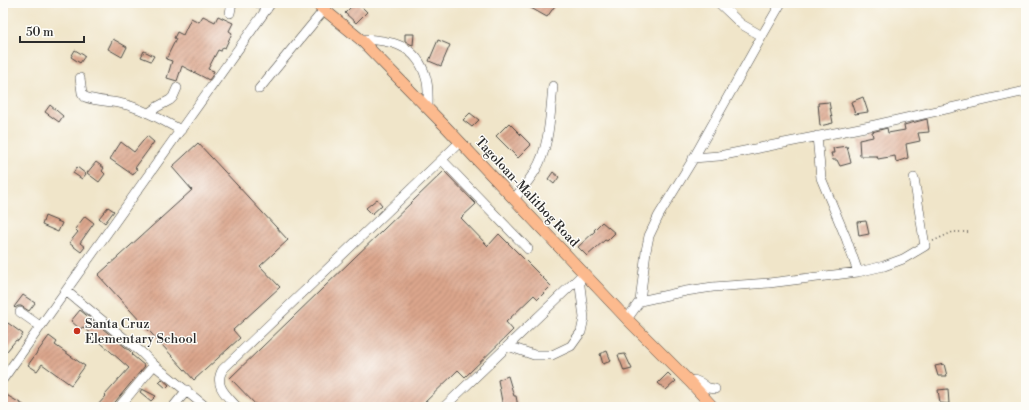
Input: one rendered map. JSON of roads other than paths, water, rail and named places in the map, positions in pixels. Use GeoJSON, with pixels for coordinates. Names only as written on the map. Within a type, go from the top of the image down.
{"type":"FeatureCollection","features":[{"type":"Feature","properties":{"kind":"main road","name":"Tagoloan-Malitbog Road"},"geometry":{"type":"LineString","coordinates":[[320,6],[360,39],[428,108],[514,199],[582,276],[628,319],[713,407]]}},
{"type":"Feature","properties":{"kind":"street"},"geometry":{"type":"LineString","coordinates":[[230,13],[232,3]]}},
{"type":"Feature","properties":{"kind":"street"},"geometry":{"type":"LineString","coordinates":[[5,373],[66,291],[269,6],[258,3]]}},
{"type":"Feature","properties":{"kind":"street"},"geometry":{"type":"LineString","coordinates":[[719,3],[741,24],[762,36]]}},
{"type":"Feature","properties":{"kind":"street"},"geometry":{"type":"LineString","coordinates":[[628,319],[640,301],[649,236],[659,215],[694,158],[781,3]]}},
{"type":"Feature","properties":{"kind":"street"},"geometry":{"type":"LineString","coordinates":[[259,88],[320,6]]}},
{"type":"Feature","properties":{"kind":"street"},"geometry":{"type":"LineString","coordinates":[[360,39],[394,43],[410,51],[420,64],[426,78],[428,108]]}},
{"type":"Feature","properties":{"kind":"street"},"geometry":{"type":"LineString","coordinates":[[80,78],[82,93],[85,97],[126,104],[149,113],[181,130]]}},
{"type":"Feature","properties":{"kind":"street"},"geometry":{"type":"LineString","coordinates":[[514,199],[535,171],[544,153],[553,86]]}},
{"type":"Feature","properties":{"kind":"street"},"geometry":{"type":"LineString","coordinates":[[149,113],[170,100],[177,88]]}},
{"type":"Feature","properties":{"kind":"street"},"geometry":{"type":"LineString","coordinates":[[694,158],[719,156],[875,125],[1026,91]]}},
{"type":"Feature","properties":{"kind":"street"},"geometry":{"type":"LineString","coordinates":[[817,136],[821,178],[858,272]]}},
{"type":"Feature","properties":{"kind":"street"},"geometry":{"type":"LineString","coordinates":[[237,407],[224,393],[219,383],[219,375],[223,369],[460,142]]}},
{"type":"Feature","properties":{"kind":"street"},"geometry":{"type":"LineString","coordinates":[[442,160],[528,249]]}},
{"type":"Feature","properties":{"kind":"street"},"geometry":{"type":"LineString","coordinates":[[640,301],[713,287],[768,283],[858,272],[890,264],[925,246],[914,178]]}},
{"type":"Feature","properties":{"kind":"street"},"geometry":{"type":"LineString","coordinates":[[444,407],[582,276]]}},
{"type":"Feature","properties":{"kind":"street"},"geometry":{"type":"LineString","coordinates":[[508,346],[534,355],[552,355],[571,346],[581,332],[584,318],[582,276]]}},
{"type":"Feature","properties":{"kind":"street"},"geometry":{"type":"LineString","coordinates":[[66,291],[206,407]]}},
{"type":"Feature","properties":{"kind":"street"},"geometry":{"type":"LineString","coordinates":[[20,312],[40,326]]}},
{"type":"Feature","properties":{"kind":"street"},"geometry":{"type":"LineString","coordinates":[[118,407],[154,365]]}},
{"type":"Feature","properties":{"kind":"street"},"geometry":{"type":"LineString","coordinates":[[690,382],[694,380],[702,383],[708,388],[715,390]]}},
{"type":"Feature","properties":{"kind":"street"},"geometry":{"type":"LineString","coordinates":[[173,407],[187,390]]}},
{"type":"Feature","properties":{"kind":"place","name":"Santa Cruz Elementary School"},"geometry":{"type":"Point","coordinates":[77,331]}}]}
